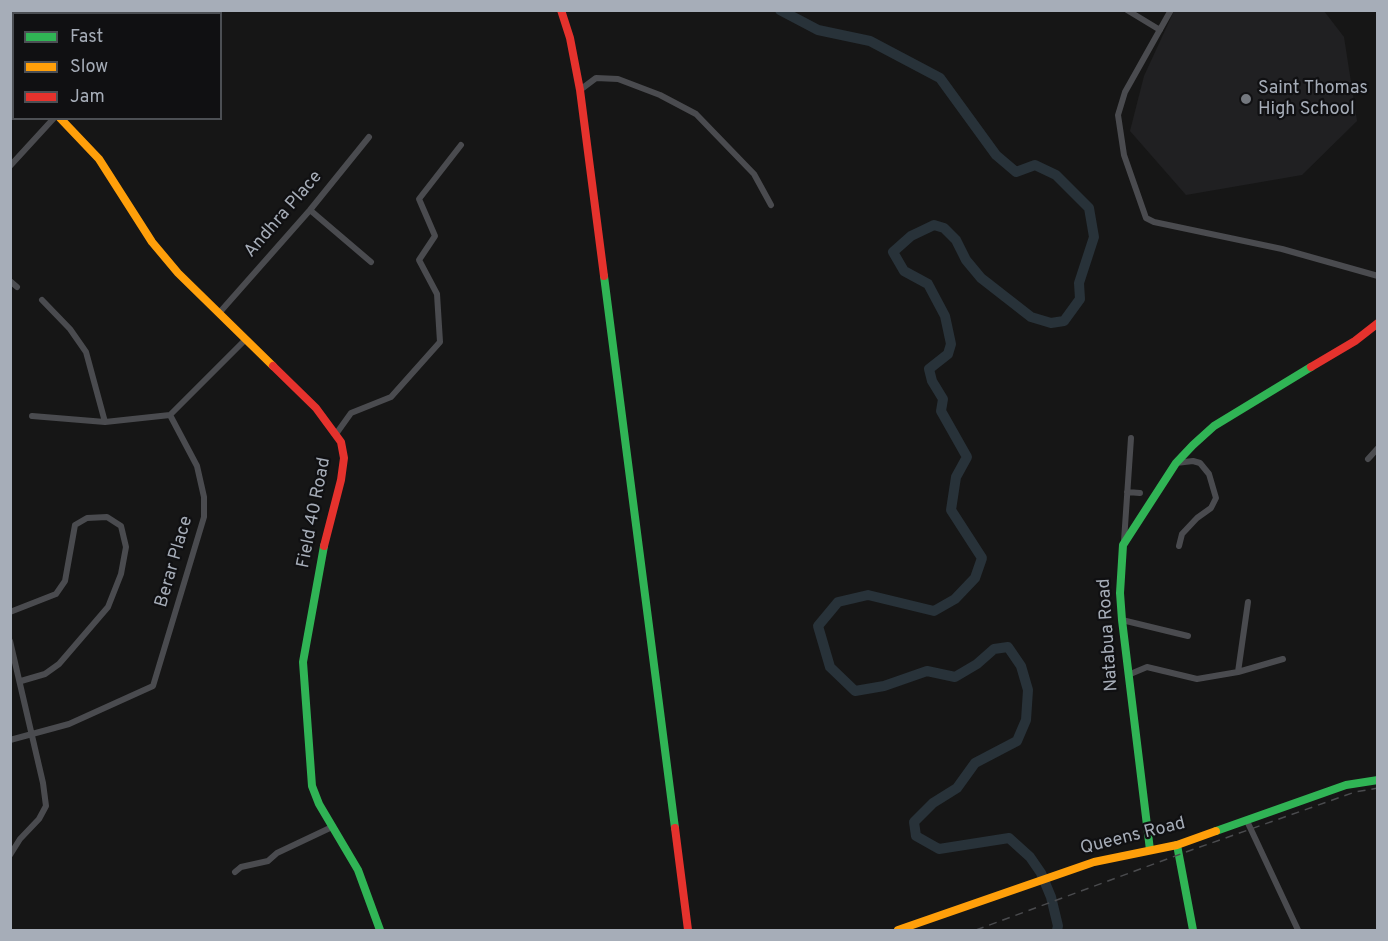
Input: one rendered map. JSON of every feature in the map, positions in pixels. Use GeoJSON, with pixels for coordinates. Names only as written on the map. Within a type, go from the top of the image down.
{"type":"FeatureCollection","features":[{"type":"Feature","properties":{"kind":"main road"},"geometry":{"type":"LineString","coordinates":[[561,10],[570,38],[580,90],[688,930]]}},
{"type":"Feature","properties":{"kind":"main road","name":"Field 40 Road"},"geometry":{"type":"LineString","coordinates":[[62,120],[99,159],[152,242],[178,273],[316,408],[341,442],[344,458],[341,480],[325,543],[303,662],[312,786],[332,827],[358,870],[380,930]]}},
{"type":"Feature","properties":{"kind":"main road","name":"Natabua Road"},"geometry":{"type":"LineString","coordinates":[[1150,850],[1127,676],[1122,620],[1120,593],[1123,545],[1176,463],[1214,426],[1355,341],[1377,323]]}},
{"type":"Feature","properties":{"kind":"main road","name":"Queens Road"},"geometry":{"type":"LineString","coordinates":[[898,930],[1094,862],[1177,845],[1346,785],[1377,780]]}},
{"type":"Feature","properties":{"kind":"main road"},"geometry":{"type":"LineString","coordinates":[[1177,845],[1193,930]]}},
{"type":"Feature","properties":{"kind":"street"},"geometry":{"type":"LineString","coordinates":[[1127,10],[1160,30]]}},
{"type":"Feature","properties":{"kind":"street"},"geometry":{"type":"LineString","coordinates":[[1171,10],[1125,92],[1118,115],[1125,155],[1146,218],[1154,222],[1282,249],[1377,276]]}},
{"type":"Feature","properties":{"kind":"street"},"geometry":{"type":"LineString","coordinates":[[580,90],[596,78],[618,79],[660,95],[696,114],[754,174],[771,205]]}},
{"type":"Feature","properties":{"kind":"street"},"geometry":{"type":"LineString","coordinates":[[10,166],[52,120]]}},
{"type":"Feature","properties":{"kind":"street","name":"Andhra Place"},"geometry":{"type":"LineString","coordinates":[[220,312],[310,210],[369,137]]}},
{"type":"Feature","properties":{"kind":"street"},"geometry":{"type":"LineString","coordinates":[[336,434],[351,413],[391,397],[440,342],[437,294],[419,260],[435,236],[419,199],[461,145]]}},
{"type":"Feature","properties":{"kind":"street"},"geometry":{"type":"LineString","coordinates":[[310,210],[371,261]]}},
{"type":"Feature","properties":{"kind":"street"},"geometry":{"type":"LineString","coordinates":[[10,281],[17,287]]}},
{"type":"Feature","properties":{"kind":"street"},"geometry":{"type":"LineString","coordinates":[[42,300],[70,329],[86,352],[105,422]]}},
{"type":"Feature","properties":{"kind":"street"},"geometry":{"type":"LineString","coordinates":[[32,416],[105,422],[170,415],[246,339]]}},
{"type":"Feature","properties":{"kind":"street","name":"Berar Place"},"geometry":{"type":"LineString","coordinates":[[33,735],[69,724],[153,686],[204,517],[204,497],[197,466],[170,415]]}},
{"type":"Feature","properties":{"kind":"street"},"geometry":{"type":"LineString","coordinates":[[1123,545],[1131,438]]}},
{"type":"Feature","properties":{"kind":"street"},"geometry":{"type":"LineString","coordinates":[[1368,459],[1377,448]]}},
{"type":"Feature","properties":{"kind":"street"},"geometry":{"type":"LineString","coordinates":[[1176,463],[1193,460],[1200,463],[1209,474],[1216,498],[1211,508],[1197,518],[1182,534],[1179,546]]}},
{"type":"Feature","properties":{"kind":"street"},"geometry":{"type":"LineString","coordinates":[[1128,492],[1140,493]]}},
{"type":"Feature","properties":{"kind":"street"},"geometry":{"type":"LineString","coordinates":[[10,612],[56,594],[68,572],[70,545],[75,525],[87,518],[107,517],[121,526],[126,547],[123,565],[108,607],[59,664],[45,674],[21,681]]}},
{"type":"Feature","properties":{"kind":"street"},"geometry":{"type":"LineString","coordinates":[[1238,672],[1248,602]]}},
{"type":"Feature","properties":{"kind":"street"},"geometry":{"type":"LineString","coordinates":[[1122,620],[1188,636]]}},
{"type":"Feature","properties":{"kind":"street"},"geometry":{"type":"LineString","coordinates":[[10,641],[33,735],[46,806],[39,819],[20,839],[10,855]]}},
{"type":"Feature","properties":{"kind":"street"},"geometry":{"type":"LineString","coordinates":[[1127,676],[1148,667],[1197,679],[1238,672],[1283,659]]}},
{"type":"Feature","properties":{"kind":"street"},"geometry":{"type":"LineString","coordinates":[[10,740],[33,735]]}},
{"type":"Feature","properties":{"kind":"street"},"geometry":{"type":"LineString","coordinates":[[1247,820],[1298,930]]}},
{"type":"Feature","properties":{"kind":"street"},"geometry":{"type":"LineString","coordinates":[[235,872],[241,867],[268,861],[277,853],[332,827]]}},
{"type":"Feature","properties":{"kind":"shaded area","name":"Saint Thomas High School"},"geometry":{"type":"Polygon","coordinates":[[[1174,11],[1324,11],[1344,37],[1357,121],[1302,175],[1186,195],[1130,131],[1144,76],[1174,11]]]}},
{"type":"Feature","properties":{"kind":"waterway"},"geometry":{"type":"LineString","coordinates":[[780,10],[818,30],[870,41],[940,78],[996,155],[1016,172],[1035,165],[1056,175],[1089,208],[1094,237],[1079,283],[1080,299],[1064,321],[1051,323],[1031,317],[981,278],[966,260],[956,240],[944,228],[934,225],[911,236],[893,252],[904,271],[928,284],[945,316],[951,344],[948,354],[929,369],[932,381],[943,399],[941,411],[967,457],[956,477],[951,510],[982,558],[975,578],[955,599],[934,611],[868,595],[838,602],[818,626],[830,667],[855,691],[884,686],[927,671],[955,677],[977,664],[994,649],[1008,647],[1021,666],[1028,690],[1026,720],[1017,741],[975,763],[957,788],[933,803],[914,822],[916,836],[939,849],[1009,838],[1030,857],[1041,873],[1051,897],[1057,930]]}},
{"type":"Feature","properties":{"kind":"railway"},"geometry":{"type":"LineString","coordinates":[[976,930],[1355,792],[1378,788]]}},
{"type":"Feature","properties":{"kind":"traffic: fast"},"geometry":{"type":"LineString","coordinates":[[604,276],[675,828]]}},
{"type":"Feature","properties":{"kind":"traffic: fast"},"geometry":{"type":"LineString","coordinates":[[1150,850],[1122,620],[1120,593],[1123,545],[1176,463],[1193,445],[1214,426],[1311,367]]}},
{"type":"Feature","properties":{"kind":"traffic: fast"},"geometry":{"type":"LineString","coordinates":[[324,546],[303,662],[312,786],[319,804],[358,870],[380,930]]}},
{"type":"Feature","properties":{"kind":"traffic: fast"},"geometry":{"type":"LineString","coordinates":[[1216,831],[1346,785],[1378,780]]}},
{"type":"Feature","properties":{"kind":"traffic: fast"},"geometry":{"type":"LineString","coordinates":[[1177,845],[1193,930]]}},
{"type":"Feature","properties":{"kind":"traffic: slow"},"geometry":{"type":"LineString","coordinates":[[62,120],[99,159],[152,242],[178,273],[273,366]]}},
{"type":"Feature","properties":{"kind":"traffic: slow"},"geometry":{"type":"LineString","coordinates":[[898,930],[1094,862],[1177,845],[1216,831]]}},
{"type":"Feature","properties":{"kind":"traffic: jam"},"geometry":{"type":"LineString","coordinates":[[561,10],[570,38],[580,90],[604,276]]}},
{"type":"Feature","properties":{"kind":"traffic: jam"},"geometry":{"type":"LineString","coordinates":[[1311,367],[1355,341],[1378,323]]}},
{"type":"Feature","properties":{"kind":"traffic: jam"},"geometry":{"type":"LineString","coordinates":[[273,366],[316,408],[341,442],[344,458],[341,480],[324,546]]}},
{"type":"Feature","properties":{"kind":"traffic: jam"},"geometry":{"type":"LineString","coordinates":[[675,828],[688,930]]}},
{"type":"Feature","properties":{"kind":"place","name":"Saint Thomas High School"},"geometry":{"type":"Point","coordinates":[1246,99]}}]}
